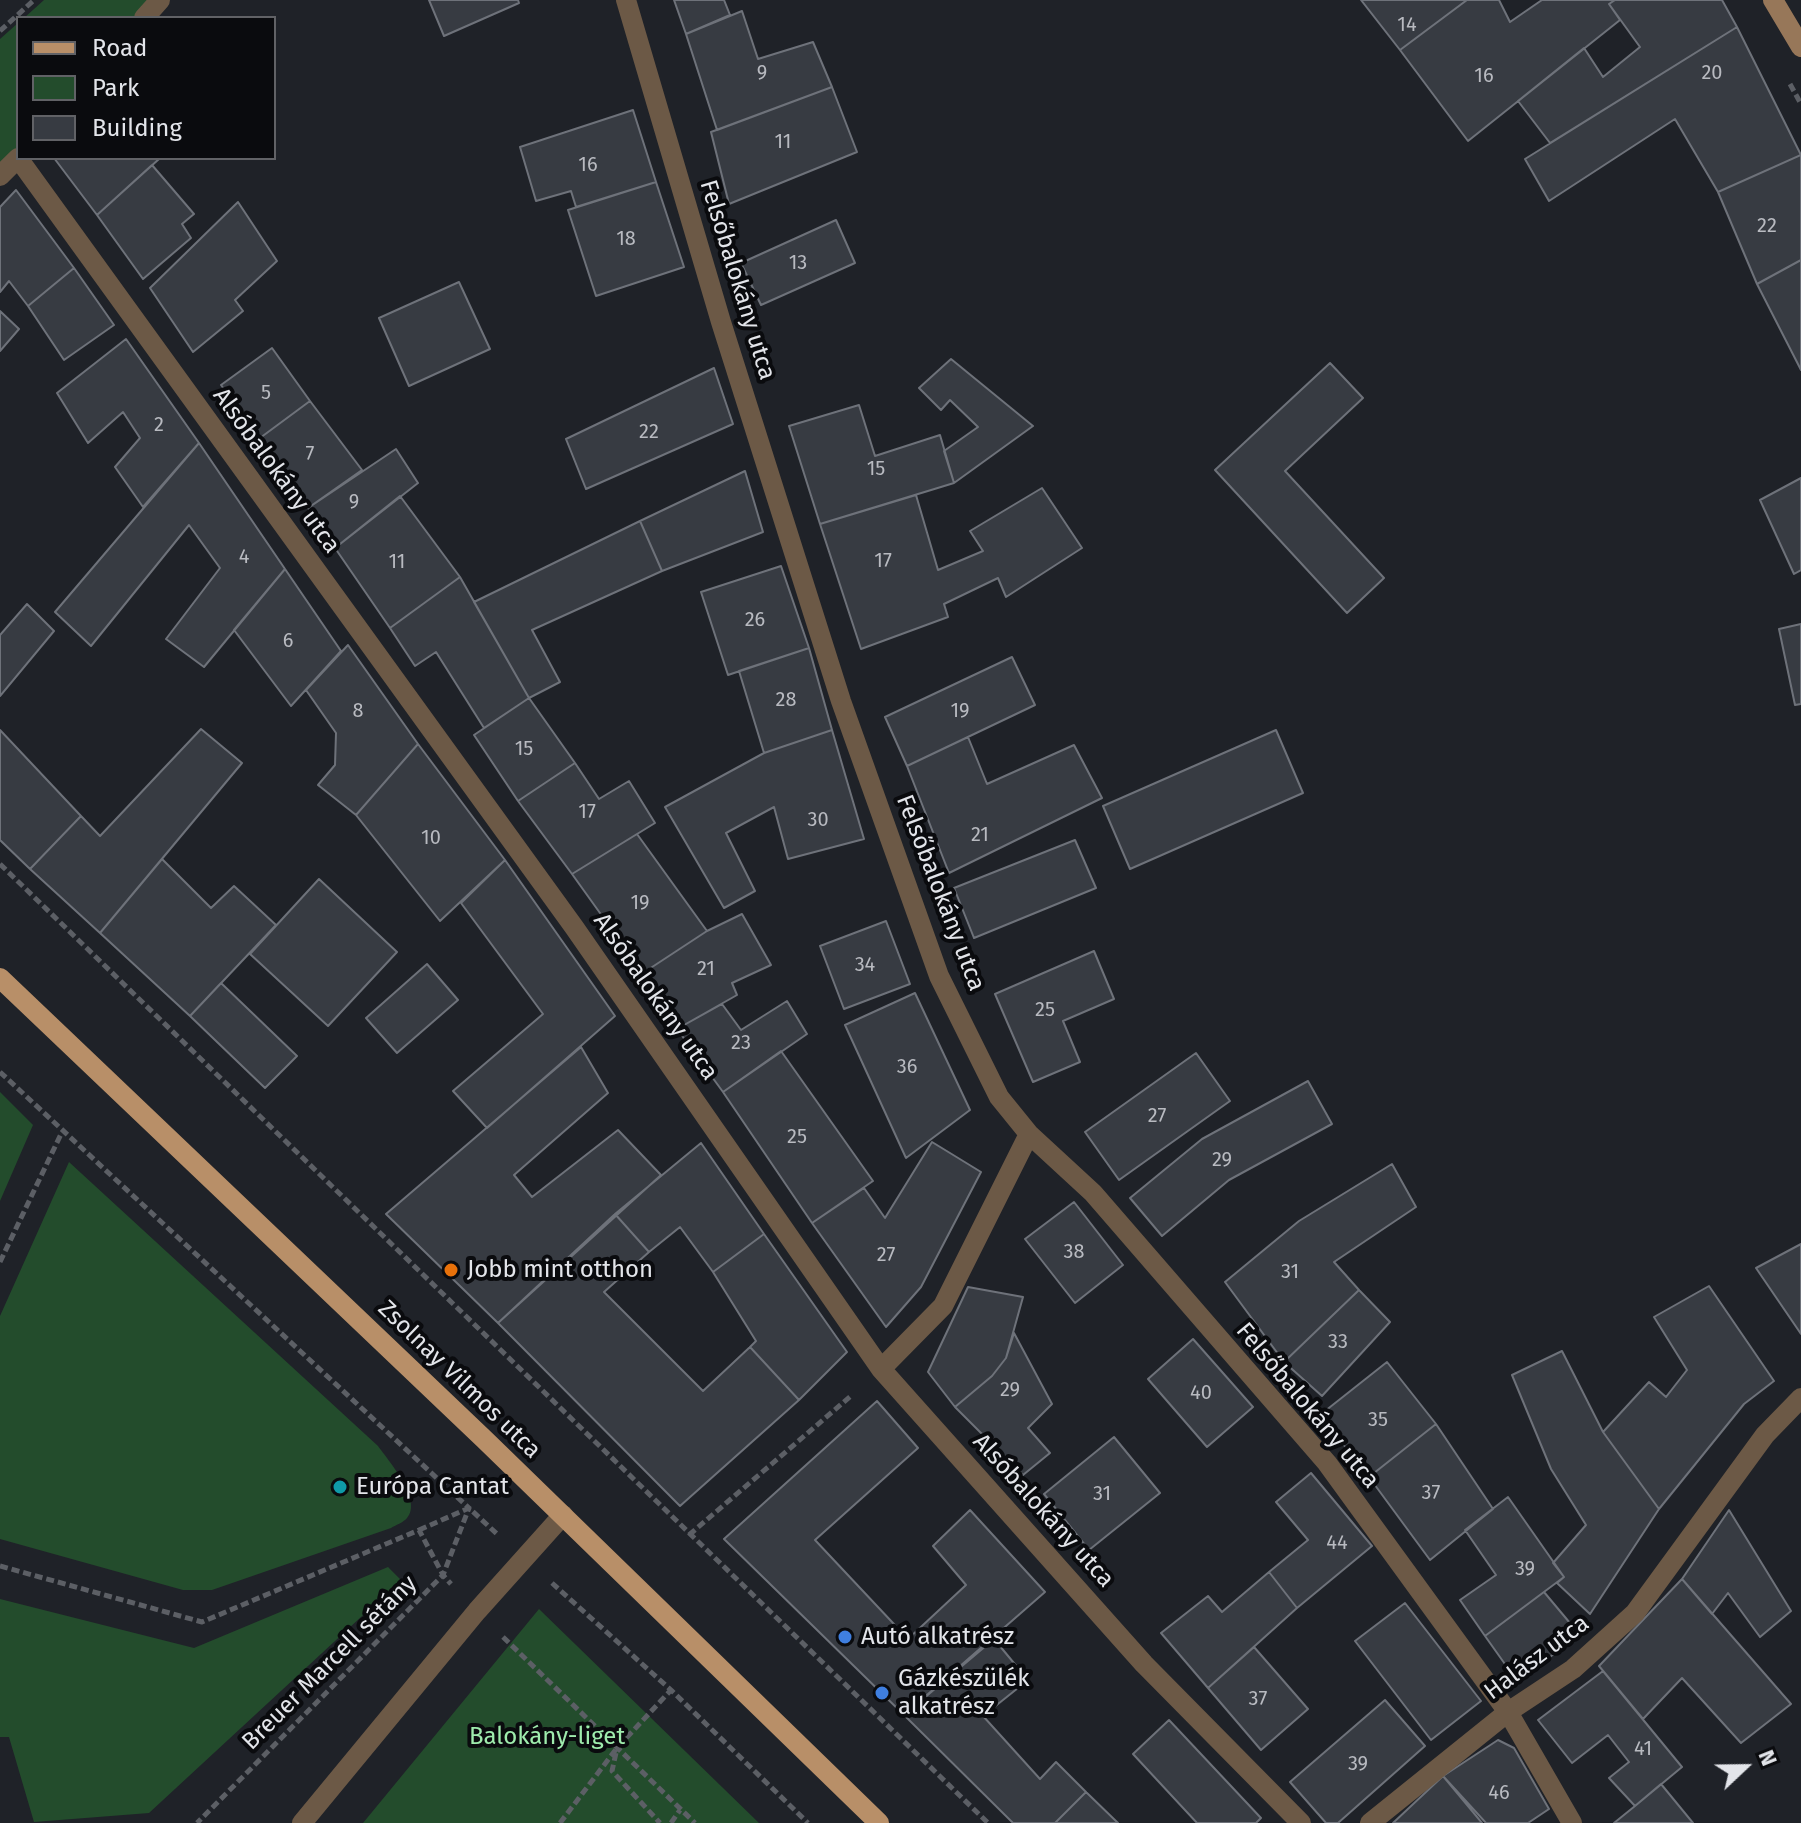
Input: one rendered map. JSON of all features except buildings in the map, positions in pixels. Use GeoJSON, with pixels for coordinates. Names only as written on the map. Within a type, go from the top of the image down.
{"type":"FeatureCollection","features":[{"type":"Feature","properties":{"kind":"main road","name":"Zsolnay Vilmos utca"},"geometry":{"type":"LineString","coordinates":[[0,978],[563,1515],[879,1823]]}},
{"type":"Feature","properties":{"kind":"street"},"geometry":{"type":"LineString","coordinates":[[146,16],[160,0]]}},
{"type":"Feature","properties":{"kind":"street","name":"Felsőbalokány utca"},"geometry":{"type":"LineString","coordinates":[[626,0],[721,322],[851,730],[939,976],[999,1097],[1029,1134],[1093,1193],[1327,1463],[1508,1712],[1572,1823]]}},
{"type":"Feature","properties":{"kind":"street"},"geometry":{"type":"LineString","coordinates":[[1773,0],[1801,47]]}},
{"type":"Feature","properties":{"kind":"street"},"geometry":{"type":"LineString","coordinates":[[0,176],[16,160]]}},
{"type":"Feature","properties":{"kind":"street","name":"Alsóbalokány utca"},"geometry":{"type":"LineString","coordinates":[[19,160],[574,927],[881,1369],[1144,1664],[1301,1823]]}},
{"type":"Feature","properties":{"kind":"street"},"geometry":{"type":"LineString","coordinates":[[881,1369],[943,1306],[1029,1134]]}},
{"type":"Feature","properties":{"kind":"street","name":"Halász utca"},"geometry":{"type":"LineString","coordinates":[[1370,1823],[1508,1712],[1573,1669],[1635,1613],[1765,1435],[1801,1398]]}},
{"type":"Feature","properties":{"kind":"street"},"geometry":{"type":"LineString","coordinates":[[302,1823],[477,1611],[563,1515]]}},
{"type":"Feature","properties":{"kind":"path"},"geometry":{"type":"LineString","coordinates":[[16,16],[34,0]]}},
{"type":"Feature","properties":{"kind":"path"},"geometry":{"type":"LineString","coordinates":[[0,31],[16,16]]}},
{"type":"Feature","properties":{"kind":"path"},"geometry":{"type":"LineString","coordinates":[[0,864],[988,1823]]}},
{"type":"Feature","properties":{"kind":"path"},"geometry":{"type":"LineString","coordinates":[[0,1072],[469,1508],[671,1690],[808,1823]]}},
{"type":"Feature","properties":{"kind":"path"},"geometry":{"type":"LineString","coordinates":[[0,1262],[62,1132]]}},
{"type":"Feature","properties":{"kind":"path"},"geometry":{"type":"LineString","coordinates":[[689,1535],[881,1369]]}},
{"type":"Feature","properties":{"kind":"path"},"geometry":{"type":"LineString","coordinates":[[419,1530],[469,1508]]}},
{"type":"Feature","properties":{"kind":"path"},"geometry":{"type":"LineString","coordinates":[[469,1508],[443,1575],[695,1823]]}},
{"type":"Feature","properties":{"kind":"path","name":"Breuer Marcell sétány"},"geometry":{"type":"LineString","coordinates":[[0,1566],[202,1622],[419,1530],[443,1575],[197,1823]]}},
{"type":"Feature","properties":{"kind":"path"},"geometry":{"type":"LineString","coordinates":[[560,1823],[617,1748],[671,1690]]}},
{"type":"Feature","properties":{"kind":"path"},"geometry":{"type":"LineString","coordinates":[[617,1748],[612,1771],[658,1820],[650,1823]]}},
{"type":"Feature","properties":{"kind":"path"},"geometry":{"type":"LineString","coordinates":[[671,1823],[680,1810]]}},
{"type":"Feature","properties":{"kind":"green space"},"geometry":{"type":"Polygon","coordinates":[[[44,0],[163,0],[148,16],[26,16],[44,0]]]}},
{"type":"Feature","properties":{"kind":"green space"},"geometry":{"type":"Polygon","coordinates":[[[16,25],[16,156],[0,173],[0,39],[16,25]]]}},
{"type":"Feature","properties":{"kind":"green space"},"geometry":{"type":"Polygon","coordinates":[[[0,1092],[33,1125],[0,1201],[0,1092]]]}},
{"type":"Feature","properties":{"kind":"green space"},"geometry":{"type":"Polygon","coordinates":[[[69,1162],[378,1446],[396,1470],[411,1501],[411,1510],[406,1519],[391,1528],[212,1590],[183,1590],[0,1539],[0,1316],[69,1162]]]}},
{"type":"Feature","properties":{"kind":"green space"},"geometry":{"type":"Polygon","coordinates":[[[388,1567],[401,1580],[149,1813],[34,1822],[9,1737],[0,1737],[0,1599],[194,1648],[388,1567]]]}},
{"type":"Feature","properties":{"kind":"green space","name":"Balokány-liget"},"geometry":{"type":"Polygon","coordinates":[[[539,1609],[759,1823],[363,1823],[539,1609]]]}},
{"type":"Feature","properties":{"kind":"place","name":"Jobb mint otthon"},"geometry":{"type":"Point","coordinates":[451,1270]}},
{"type":"Feature","properties":{"kind":"place","name":"Európa Cantat"},"geometry":{"type":"Point","coordinates":[340,1487]}},
{"type":"Feature","properties":{"kind":"place","name":"Autó alkatrész"},"geometry":{"type":"Point","coordinates":[845,1637]}},
{"type":"Feature","properties":{"kind":"place","name":"Gázkészülék alkatrész"},"geometry":{"type":"Point","coordinates":[882,1693]}}]}
